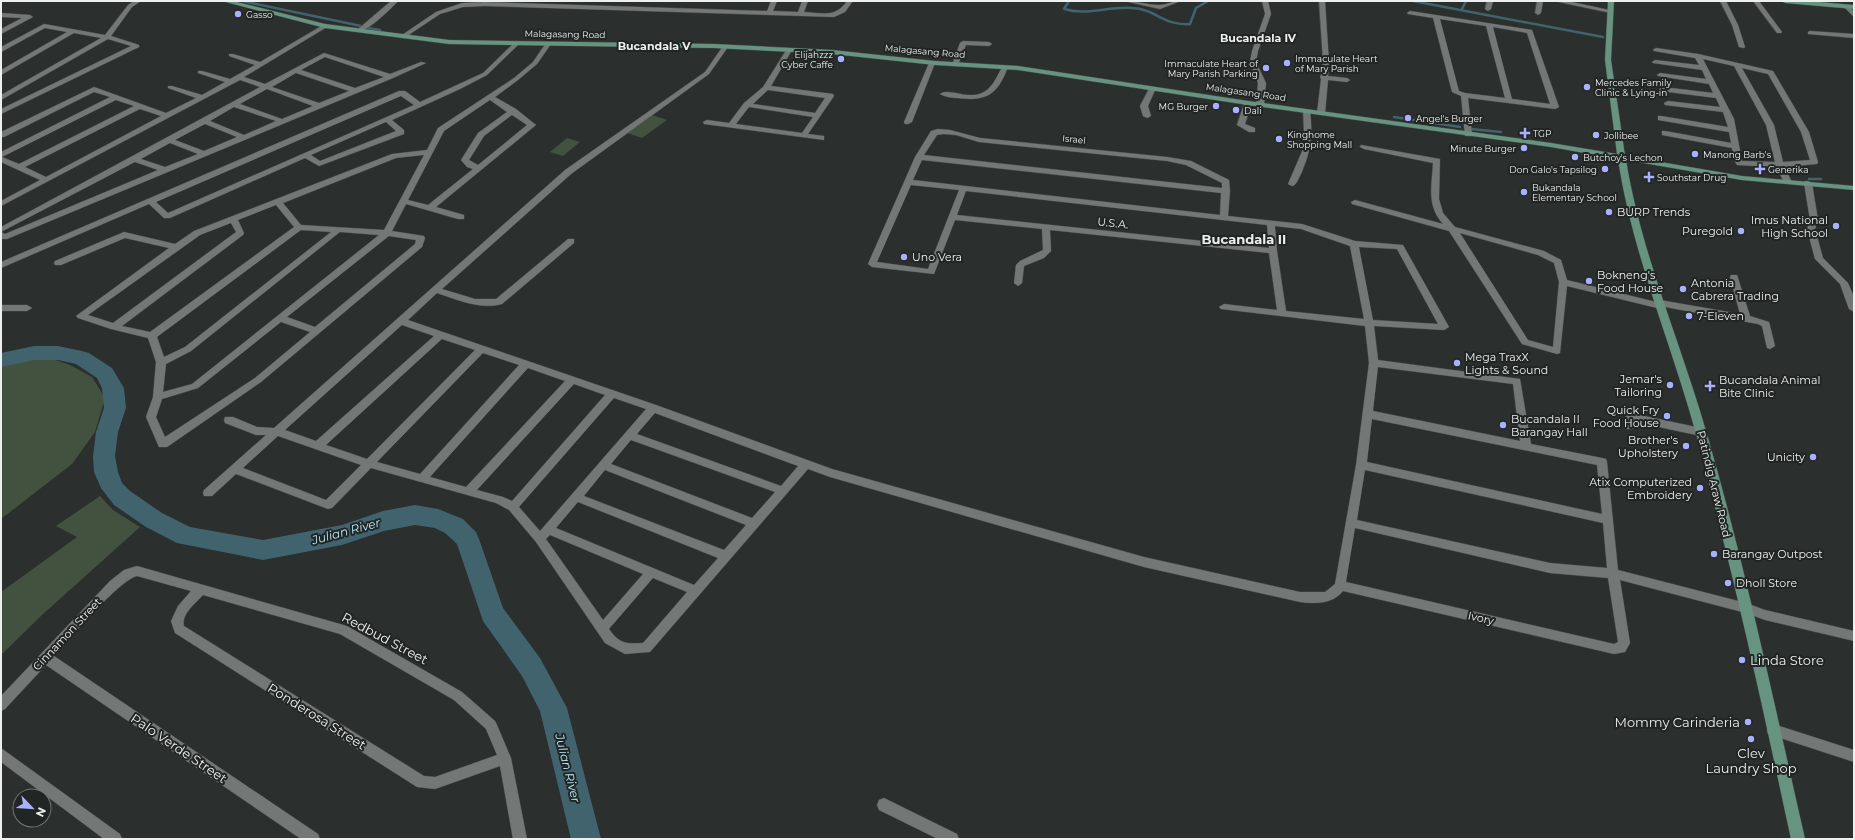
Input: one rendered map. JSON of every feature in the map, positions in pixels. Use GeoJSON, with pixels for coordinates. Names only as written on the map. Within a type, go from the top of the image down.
{"type":"FeatureCollection","features":[{"type":"Feature","properties":{"kind":"main road","name":"Malagasang Road"},"geometry":{"type":"LineString","coordinates":[[225,1],[324,26],[449,42],[726,47],[832,52],[932,63],[1032,70],[1260,105],[1585,151],[1742,178],[1854,188]]}},
{"type":"Feature","properties":{"kind":"main road","name":"Patindig Araw Road"},"geometry":{"type":"LineString","coordinates":[[1611,1],[1608,60],[1624,174],[1637,227],[1701,432],[1746,608],[1798,839]]}},
{"type":"Feature","properties":{"kind":"main road"},"geometry":{"type":"LineString","coordinates":[[1786,1],[1854,8]]}},
{"type":"Feature","properties":{"kind":"main road"},"geometry":{"type":"LineString","coordinates":[[1585,151],[1608,161],[1624,174]]}},
{"type":"Feature","properties":{"kind":"street"},"geometry":{"type":"LineString","coordinates":[[1,98],[107,37],[130,6],[138,1]]}},
{"type":"Feature","properties":{"kind":"street"},"geometry":{"type":"LineString","coordinates":[[358,31],[368,25],[395,1]]}},
{"type":"Feature","properties":{"kind":"street"},"geometry":{"type":"LineString","coordinates":[[648,9],[652,1]]}},
{"type":"Feature","properties":{"kind":"street"},"geometry":{"type":"LineString","coordinates":[[674,10],[678,1]]}},
{"type":"Feature","properties":{"kind":"street"},"geometry":{"type":"LineString","coordinates":[[770,12],[774,1]]}},
{"type":"Feature","properties":{"kind":"street"},"geometry":{"type":"LineString","coordinates":[[801,13],[805,1]]}},
{"type":"Feature","properties":{"kind":"street"},"geometry":{"type":"LineString","coordinates":[[402,37],[438,13],[462,5],[567,4],[674,10],[738,8],[770,12],[839,14],[850,1]]}},
{"type":"Feature","properties":{"kind":"street"},"geometry":{"type":"LineString","coordinates":[[1127,1],[1160,7],[1178,1]]}},
{"type":"Feature","properties":{"kind":"street"},"geometry":{"type":"LineString","coordinates":[[1260,105],[1262,83],[1253,62],[1254,51],[1268,14],[1265,1]]}},
{"type":"Feature","properties":{"kind":"street"},"geometry":{"type":"LineString","coordinates":[[1321,113],[1323,77],[1326,62],[1322,1]]}},
{"type":"Feature","properties":{"kind":"street"},"geometry":{"type":"LineString","coordinates":[[1488,8],[1490,1]]}},
{"type":"Feature","properties":{"kind":"street"},"geometry":{"type":"LineString","coordinates":[[1538,13],[1540,1]]}},
{"type":"Feature","properties":{"kind":"street"},"geometry":{"type":"LineString","coordinates":[[1557,1],[1610,11]]}},
{"type":"Feature","properties":{"kind":"street"},"geometry":{"type":"LineString","coordinates":[[1723,1],[1735,25],[1742,47]]}},
{"type":"Feature","properties":{"kind":"street"},"geometry":{"type":"LineString","coordinates":[[1756,1],[1779,32]]}},
{"type":"Feature","properties":{"kind":"street"},"geometry":{"type":"LineString","coordinates":[[1846,7],[1854,15]]}},
{"type":"Feature","properties":{"kind":"street"},"geometry":{"type":"LineString","coordinates":[[1410,14],[1530,31],[1555,107],[1464,95],[1456,92],[1436,18]]}},
{"type":"Feature","properties":{"kind":"street"},"geometry":{"type":"LineString","coordinates":[[1,15],[30,16],[1,32]]}},
{"type":"Feature","properties":{"kind":"street"},"geometry":{"type":"LineString","coordinates":[[1489,25],[1509,101]]}},
{"type":"Feature","properties":{"kind":"street"},"geometry":{"type":"LineString","coordinates":[[1,50],[44,26],[107,37],[137,46],[1,112]]}},
{"type":"Feature","properties":{"kind":"street"},"geometry":{"type":"LineString","coordinates":[[3,200],[46,180],[231,82],[324,26]]}},
{"type":"Feature","properties":{"kind":"street"},"geometry":{"type":"LineString","coordinates":[[1,74],[72,31]]}},
{"type":"Feature","properties":{"kind":"street"},"geometry":{"type":"LineString","coordinates":[[1810,33],[1854,36]]}},
{"type":"Feature","properties":{"kind":"street"},"geometry":{"type":"LineString","coordinates":[[955,65],[963,43],[989,44]]}},
{"type":"Feature","properties":{"kind":"street"},"geometry":{"type":"LineString","coordinates":[[150,201],[167,216],[420,105],[485,74],[516,44]]}},
{"type":"Feature","properties":{"kind":"street"},"geometry":{"type":"LineString","coordinates":[[158,397],[195,386],[387,233],[441,130],[516,79],[534,62],[548,44]]}},
{"type":"Feature","properties":{"kind":"street"},"geometry":{"type":"LineString","coordinates":[[208,493],[568,172],[707,73],[726,47]]}},
{"type":"Feature","properties":{"kind":"street"},"geometry":{"type":"LineString","coordinates":[[731,126],[747,105],[766,88],[789,50]]}},
{"type":"Feature","properties":{"kind":"street"},"geometry":{"type":"LineString","coordinates":[[1656,50],[1698,56],[1771,72],[1805,132],[1814,162],[1779,165],[1740,163],[1738,160],[1730,119],[1698,56]]}},
{"type":"Feature","properties":{"kind":"street"},"geometry":{"type":"LineString","coordinates":[[231,55],[259,64]]}},
{"type":"Feature","properties":{"kind":"street"},"geometry":{"type":"LineString","coordinates":[[1,230],[235,105],[324,55],[391,77]]}},
{"type":"Feature","properties":{"kind":"street"},"geometry":{"type":"LineString","coordinates":[[1655,62],[1704,68]]}},
{"type":"Feature","properties":{"kind":"street"},"geometry":{"type":"LineString","coordinates":[[1,236],[4,238],[423,63]]}},
{"type":"Feature","properties":{"kind":"street"},"geometry":{"type":"LineString","coordinates":[[908,122],[932,63]]}},
{"type":"Feature","properties":{"kind":"street"},"geometry":{"type":"LineString","coordinates":[[1737,65],[1770,125],[1781,172],[1788,182]]}},
{"type":"Feature","properties":{"kind":"street"},"geometry":{"type":"LineString","coordinates":[[944,94],[973,99],[979,98],[996,86],[1005,67]]}},
{"type":"Feature","properties":{"kind":"street"},"geometry":{"type":"LineString","coordinates":[[296,71],[356,91]]}},
{"type":"Feature","properties":{"kind":"street"},"geometry":{"type":"LineString","coordinates":[[200,72],[231,82]]}},
{"type":"Feature","properties":{"kind":"street"},"geometry":{"type":"LineString","coordinates":[[1660,75],[1711,82]]}},
{"type":"Feature","properties":{"kind":"street"},"geometry":{"type":"LineString","coordinates":[[238,77],[320,106]]}},
{"type":"Feature","properties":{"kind":"street"},"geometry":{"type":"LineString","coordinates":[[1323,77],[1347,80]]}},
{"type":"Feature","properties":{"kind":"street"},"geometry":{"type":"LineString","coordinates":[[170,87],[202,97]]}},
{"type":"Feature","properties":{"kind":"street"},"geometry":{"type":"LineString","coordinates":[[766,88],[830,96],[804,135]]}},
{"type":"Feature","properties":{"kind":"street"},"geometry":{"type":"LineString","coordinates":[[1147,116],[1144,106],[1152,88]]}},
{"type":"Feature","properties":{"kind":"street"},"geometry":{"type":"LineString","coordinates":[[1,135],[94,89],[167,116]]}},
{"type":"Feature","properties":{"kind":"street"},"geometry":{"type":"LineString","coordinates":[[1663,89],[1718,96]]}},
{"type":"Feature","properties":{"kind":"street"},"geometry":{"type":"LineString","coordinates":[[1,264],[402,93],[420,105]]}},
{"type":"Feature","properties":{"kind":"street"},"geometry":{"type":"LineString","coordinates":[[1464,95],[1468,134]]}},
{"type":"Feature","properties":{"kind":"street"},"geometry":{"type":"LineString","coordinates":[[1,155],[116,97]]}},
{"type":"Feature","properties":{"kind":"street"},"geometry":{"type":"LineString","coordinates":[[430,208],[532,125],[490,97]]}},
{"type":"Feature","properties":{"kind":"street"},"geometry":{"type":"LineString","coordinates":[[1248,103],[1241,125],[1252,130]]}},
{"type":"Feature","properties":{"kind":"street"},"geometry":{"type":"LineString","coordinates":[[1668,103],[1725,110]]}},
{"type":"Feature","properties":{"kind":"street"},"geometry":{"type":"LineString","coordinates":[[235,105],[282,121]]}},
{"type":"Feature","properties":{"kind":"street"},"geometry":{"type":"LineString","coordinates":[[747,105],[817,115]]}},
{"type":"Feature","properties":{"kind":"street"},"geometry":{"type":"LineString","coordinates":[[19,167],[140,106]]}},
{"type":"Feature","properties":{"kind":"street"},"geometry":{"type":"LineString","coordinates":[[479,168],[470,165],[466,160],[481,134],[513,111]]}},
{"type":"Feature","properties":{"kind":"street"},"geometry":{"type":"LineString","coordinates":[[1292,184],[1308,148],[1309,136],[1306,111]]}},
{"type":"Feature","properties":{"kind":"street"},"geometry":{"type":"LineString","coordinates":[[1661,118],[1732,130]]}},
{"type":"Feature","properties":{"kind":"street"},"geometry":{"type":"LineString","coordinates":[[306,155],[318,164],[401,132],[387,119]]}},
{"type":"Feature","properties":{"kind":"street"},"geometry":{"type":"LineString","coordinates":[[205,121],[243,137]]}},
{"type":"Feature","properties":{"kind":"street"},"geometry":{"type":"LineString","coordinates":[[707,122],[821,138]]}},
{"type":"Feature","properties":{"kind":"street","name":"Israel"},"geometry":{"type":"LineString","coordinates":[[951,217],[931,272],[872,264],[919,158],[934,133],[940,131],[960,134],[979,140],[1167,159],[1188,163],[1226,182],[1226,191]]}},
{"type":"Feature","properties":{"kind":"street"},"geometry":{"type":"LineString","coordinates":[[1665,133],[1735,146]]}},
{"type":"Feature","properties":{"kind":"street"},"geometry":{"type":"LineString","coordinates":[[169,140],[205,154]]}},
{"type":"Feature","properties":{"kind":"street"},"geometry":{"type":"LineString","coordinates":[[1355,202],[1452,228],[1541,253],[1558,262],[1562,282],[1557,352],[1525,342],[1452,228],[1440,214],[1435,199],[1437,161],[1364,147]]}},
{"type":"Feature","properties":{"kind":"street"},"geometry":{"type":"LineString","coordinates":[[152,336],[114,327],[81,316],[176,247],[197,234],[395,156],[429,152]]}},
{"type":"Feature","properties":{"kind":"street"},"geometry":{"type":"LineString","coordinates":[[919,158],[1226,191],[1224,218]]}},
{"type":"Feature","properties":{"kind":"street"},"geometry":{"type":"LineString","coordinates":[[1,159],[46,180]]}},
{"type":"Feature","properties":{"kind":"street"},"geometry":{"type":"LineString","coordinates":[[135,159],[165,170]]}},
{"type":"Feature","properties":{"kind":"street"},"geometry":{"type":"LineString","coordinates":[[909,182],[1271,222],[1302,227],[1354,244],[1400,247],[1444,327],[1369,323],[1282,312],[1224,307]]}},
{"type":"Feature","properties":{"kind":"street"},"geometry":{"type":"LineString","coordinates":[[1808,183],[1814,220],[1811,229],[1819,259],[1844,283],[1854,309]]}},
{"type":"Feature","properties":{"kind":"street"},"geometry":{"type":"LineString","coordinates":[[951,217],[963,189]]}},
{"type":"Feature","properties":{"kind":"street"},"geometry":{"type":"LineString","coordinates":[[404,201],[461,217]]}},
{"type":"Feature","properties":{"kind":"street"},"geometry":{"type":"LineString","coordinates":[[278,202],[298,227]]}},
{"type":"Feature","properties":{"kind":"street","name":"U.S.A."},"geometry":{"type":"LineString","coordinates":[[951,217],[1273,251]]}},
{"type":"Feature","properties":{"kind":"street"},"geometry":{"type":"LineString","coordinates":[[114,327],[240,233],[234,219]]}},
{"type":"Feature","properties":{"kind":"street"},"geometry":{"type":"LineString","coordinates":[[1271,222],[1273,251],[1282,312]]}},
{"type":"Feature","properties":{"kind":"street"},"geometry":{"type":"LineString","coordinates":[[298,227],[387,233],[421,238],[418,245],[258,380],[163,444],[151,417],[158,397],[161,362],[152,336],[298,227]]}},
{"type":"Feature","properties":{"kind":"street"},"geometry":{"type":"LineString","coordinates":[[1018,283],[1020,266],[1026,260],[1039,257],[1047,251],[1046,227]]}},
{"type":"Feature","properties":{"kind":"street"},"geometry":{"type":"LineString","coordinates":[[161,362],[188,349],[338,230]]}},
{"type":"Feature","properties":{"kind":"street"},"geometry":{"type":"LineString","coordinates":[[58,263],[124,235],[176,247]]}},
{"type":"Feature","properties":{"kind":"street"},"geometry":{"type":"LineString","coordinates":[[436,290],[476,301],[494,303],[499,302],[571,241]]}},
{"type":"Feature","properties":{"kind":"street"},"geometry":{"type":"LineString","coordinates":[[401,321],[653,408],[830,473],[1144,562],[1230,582],[1314,599],[1332,595],[1340,585],[1361,465],[1374,363],[1369,323],[1354,244]]}},
{"type":"Feature","properties":{"kind":"street"},"geometry":{"type":"LineString","coordinates":[[1734,277],[1746,318]]}},
{"type":"Feature","properties":{"kind":"street"},"geometry":{"type":"LineString","coordinates":[[1562,282],[1661,304],[1746,318],[1766,324],[1770,346]]}},
{"type":"Feature","properties":{"kind":"street"},"geometry":{"type":"LineString","coordinates":[[1,308],[26,308]]}},
{"type":"Feature","properties":{"kind":"street"},"geometry":{"type":"LineString","coordinates":[[279,318],[317,331]]}},
{"type":"Feature","properties":{"kind":"street"},"geometry":{"type":"LineString","coordinates":[[318,446],[440,335]]}},
{"type":"Feature","properties":{"kind":"street"},"geometry":{"type":"LineString","coordinates":[[235,469],[328,505],[482,349]]}},
{"type":"Feature","properties":{"kind":"street"},"geometry":{"type":"LineString","coordinates":[[1374,363],[1517,381],[1526,445]]}},
{"type":"Feature","properties":{"kind":"street"},"geometry":{"type":"LineString","coordinates":[[422,479],[526,364]]}},
{"type":"Feature","properties":{"kind":"street"},"geometry":{"type":"LineString","coordinates":[[469,491],[572,380]]}},
{"type":"Feature","properties":{"kind":"street"},"geometry":{"type":"LineString","coordinates":[[513,507],[612,394]]}},
{"type":"Feature","properties":{"kind":"street"},"geometry":{"type":"LineString","coordinates":[[540,539],[653,408]]}},
{"type":"Feature","properties":{"kind":"street"},"geometry":{"type":"LineString","coordinates":[[1367,414],[1526,445],[1602,462],[1613,573]]}},
{"type":"Feature","properties":{"kind":"street"},"geometry":{"type":"LineString","coordinates":[[1629,426],[1630,419],[1635,418],[1701,432]]}},
{"type":"Feature","properties":{"kind":"street"},"geometry":{"type":"LineString","coordinates":[[229,420],[256,431],[278,432],[370,464],[499,500],[513,507],[540,539],[602,629],[610,639],[625,649],[646,648],[806,464]]}},
{"type":"Feature","properties":{"kind":"street"},"geometry":{"type":"LineString","coordinates":[[629,435],[783,491]]}},
{"type":"Feature","properties":{"kind":"street"},"geometry":{"type":"LineString","coordinates":[[1361,465],[1608,520]]}},
{"type":"Feature","properties":{"kind":"street"},"geometry":{"type":"LineString","coordinates":[[603,466],[755,524]]}},
{"type":"Feature","properties":{"kind":"street"},"geometry":{"type":"LineString","coordinates":[[576,497],[726,556]]}},
{"type":"Feature","properties":{"kind":"street"},"geometry":{"type":"LineString","coordinates":[[1351,523],[1550,568],[1567,571],[1613,573],[1746,608],[1765,615],[1854,636]]}},
{"type":"Feature","properties":{"kind":"street"},"geometry":{"type":"LineString","coordinates":[[549,530],[696,591]]}},
{"type":"Feature","properties":{"kind":"street","name":"Redbud Street"},"geometry":{"type":"LineString","coordinates":[[137,571],[343,630],[458,696],[491,725],[505,758],[520,839]]}},
{"type":"Feature","properties":{"kind":"street","name":"Cinnamon Street"},"geometry":{"type":"LineString","coordinates":[[1,705],[114,584],[128,573],[137,571]]}},
{"type":"Feature","properties":{"kind":"street"},"geometry":{"type":"LineString","coordinates":[[602,629],[652,572]]}},
{"type":"Feature","properties":{"kind":"street","name":"Ivory"},"geometry":{"type":"LineString","coordinates":[[1340,585],[1614,649],[1621,648],[1624,643],[1613,573]]}},
{"type":"Feature","properties":{"kind":"street","name":"Ponderosa Street"},"geometry":{"type":"LineString","coordinates":[[200,589],[182,610],[177,621],[179,629],[422,782],[435,783],[505,758]]}},
{"type":"Feature","properties":{"kind":"street","name":"Palo Verde Street"},"geometry":{"type":"LineString","coordinates":[[45,657],[313,839]]}},
{"type":"Feature","properties":{"kind":"street"},"geometry":{"type":"LineString","coordinates":[[1773,730],[1854,756]]}},
{"type":"Feature","properties":{"kind":"street"},"geometry":{"type":"LineString","coordinates":[[1,754],[115,839]]}},
{"type":"Feature","properties":{"kind":"street"},"geometry":{"type":"LineString","coordinates":[[884,805],[952,839]]}},
{"type":"Feature","properties":{"kind":"green space"},"geometry":{"type":"Polygon","coordinates":[[[652,115],[667,120],[642,138],[627,133],[652,115]]]}},
{"type":"Feature","properties":{"kind":"green space"},"geometry":{"type":"Polygon","coordinates":[[[567,138],[580,142],[563,156],[550,152],[567,138]]]}},
{"type":"Feature","properties":{"kind":"green space"},"geometry":{"type":"Polygon","coordinates":[[[47,357],[70,365],[92,377],[105,398],[95,432],[72,464],[1,519],[1,366],[47,357]]]}},
{"type":"Feature","properties":{"kind":"green space"},"geometry":{"type":"Polygon","coordinates":[[[100,496],[113,510],[140,527],[42,615],[1,655],[1,592],[77,537],[56,526],[100,496]]]}},
{"type":"Feature","properties":{"kind":"waterway"},"geometry":{"type":"LineString","coordinates":[[242,1],[361,26]]}},
{"type":"Feature","properties":{"kind":"waterway"},"geometry":{"type":"LineString","coordinates":[[1069,1],[1064,9],[1081,12],[1114,8],[1140,9],[1166,20],[1181,24],[1190,24],[1196,8],[1208,1]]}},
{"type":"Feature","properties":{"kind":"waterway"},"geometry":{"type":"LineString","coordinates":[[1413,1],[1603,37]]}},
{"type":"Feature","properties":{"kind":"waterway"},"geometry":{"type":"LineString","coordinates":[[1462,9],[1466,1]]}},
{"type":"Feature","properties":{"kind":"waterway"},"geometry":{"type":"LineString","coordinates":[[368,28],[380,30]]}},
{"type":"Feature","properties":{"kind":"waterway"},"geometry":{"type":"LineString","coordinates":[[1394,117],[1460,127]]}},
{"type":"Feature","properties":{"kind":"waterway"},"geometry":{"type":"LineString","coordinates":[[1471,129],[1501,132]]}},
{"type":"Feature","properties":{"kind":"waterway"},"geometry":{"type":"LineString","coordinates":[[1809,179],[1821,179]]}},
{"type":"Feature","properties":{"kind":"waterway","name":"Julian River"},"geometry":{"type":"LineString","coordinates":[[1,360],[34,353],[58,353],[82,358],[105,373],[113,388],[115,408],[107,432],[104,456],[106,472],[113,488],[122,498],[154,520],[186,536],[263,550],[342,535],[383,521],[415,515],[438,519],[454,526],[467,539],[492,613],[531,667],[553,708],[586,839]]}},
{"type":"Feature","properties":{"kind":"place","name":"Gasso"},"geometry":{"type":"Point","coordinates":[238,14]}},
{"type":"Feature","properties":{"kind":"place","name":"Elijahzzz Cyber Caffe"},"geometry":{"type":"Point","coordinates":[841,59]}},
{"type":"Feature","properties":{"kind":"place","name":"Immaculate Heart of Mary Parish"},"geometry":{"type":"Point","coordinates":[1287,63]}},
{"type":"Feature","properties":{"kind":"place","name":"Immaculate Heart of Mary Parish Parking"},"geometry":{"type":"Point","coordinates":[1266,68]}},
{"type":"Feature","properties":{"kind":"place","name":"Mercedes Family Clinic & Lying-in"},"geometry":{"type":"Point","coordinates":[1587,87]}},
{"type":"Feature","properties":{"kind":"place","name":"MG Burger"},"geometry":{"type":"Point","coordinates":[1216,106]}},
{"type":"Feature","properties":{"kind":"place","name":"Dali"},"geometry":{"type":"Point","coordinates":[1236,110]}},
{"type":"Feature","properties":{"kind":"place","name":"Angel's Burger"},"geometry":{"type":"Point","coordinates":[1408,118]}},
{"type":"Feature","properties":{"kind":"place","name":"TGP"},"geometry":{"type":"Point","coordinates":[1525,133]}},
{"type":"Feature","properties":{"kind":"place","name":"Jollibee"},"geometry":{"type":"Point","coordinates":[1596,135]}},
{"type":"Feature","properties":{"kind":"place","name":"Kinghome Shopping Mall"},"geometry":{"type":"Point","coordinates":[1279,139]}},
{"type":"Feature","properties":{"kind":"place","name":"Minute Burger"},"geometry":{"type":"Point","coordinates":[1524,148]}},
{"type":"Feature","properties":{"kind":"place","name":"Manong Barb's"},"geometry":{"type":"Point","coordinates":[1695,154]}},
{"type":"Feature","properties":{"kind":"place","name":"Butchoy's Lechon"},"geometry":{"type":"Point","coordinates":[1575,157]}},
{"type":"Feature","properties":{"kind":"place","name":"Don Galo's Tapsilog"},"geometry":{"type":"Point","coordinates":[1605,169]}},
{"type":"Feature","properties":{"kind":"place","name":"Generika"},"geometry":{"type":"Point","coordinates":[1760,169]}},
{"type":"Feature","properties":{"kind":"place","name":"Southstar Drug"},"geometry":{"type":"Point","coordinates":[1649,177]}},
{"type":"Feature","properties":{"kind":"place","name":"Bukandala Elementary School"},"geometry":{"type":"Point","coordinates":[1524,192]}},
{"type":"Feature","properties":{"kind":"place","name":"BURP Trends"},"geometry":{"type":"Point","coordinates":[1609,212]}},
{"type":"Feature","properties":{"kind":"place","name":"Imus National High School"},"geometry":{"type":"Point","coordinates":[1836,226]}},
{"type":"Feature","properties":{"kind":"place","name":"Puregold"},"geometry":{"type":"Point","coordinates":[1741,231]}},
{"type":"Feature","properties":{"kind":"place","name":"Uno Vera"},"geometry":{"type":"Point","coordinates":[904,257]}},
{"type":"Feature","properties":{"kind":"place","name":"Bokneng's Food House"},"geometry":{"type":"Point","coordinates":[1589,281]}},
{"type":"Feature","properties":{"kind":"place","name":"Antonia Cabrera Trading"},"geometry":{"type":"Point","coordinates":[1683,289]}},
{"type":"Feature","properties":{"kind":"place","name":"7-Eleven"},"geometry":{"type":"Point","coordinates":[1689,316]}},
{"type":"Feature","properties":{"kind":"place","name":"Mega TraxX Lights & Sound"},"geometry":{"type":"Point","coordinates":[1457,363]}},
{"type":"Feature","properties":{"kind":"place","name":"Jemar's Tailoring"},"geometry":{"type":"Point","coordinates":[1670,385]}},
{"type":"Feature","properties":{"kind":"place","name":"Bucandala Animal Bite Clinic"},"geometry":{"type":"Point","coordinates":[1710,386]}},
{"type":"Feature","properties":{"kind":"place","name":"Quick Fry Food House"},"geometry":{"type":"Point","coordinates":[1667,416]}},
{"type":"Feature","properties":{"kind":"place","name":"Bucandala II Barangay Hall"},"geometry":{"type":"Point","coordinates":[1503,425]}},
{"type":"Feature","properties":{"kind":"place","name":"Brother's Upholstery"},"geometry":{"type":"Point","coordinates":[1686,446]}},
{"type":"Feature","properties":{"kind":"place","name":"Unicity"},"geometry":{"type":"Point","coordinates":[1813,457]}},
{"type":"Feature","properties":{"kind":"place","name":"Atix Computerized Embroidery"},"geometry":{"type":"Point","coordinates":[1700,488]}},
{"type":"Feature","properties":{"kind":"place","name":"Barangay Outpost"},"geometry":{"type":"Point","coordinates":[1714,554]}},
{"type":"Feature","properties":{"kind":"place","name":"Dholl Store"},"geometry":{"type":"Point","coordinates":[1728,583]}},
{"type":"Feature","properties":{"kind":"place","name":"Linda Store"},"geometry":{"type":"Point","coordinates":[1742,660]}},
{"type":"Feature","properties":{"kind":"place","name":"Mommy Carinderia"},"geometry":{"type":"Point","coordinates":[1748,722]}},
{"type":"Feature","properties":{"kind":"place","name":"Clev Laundry Shop"},"geometry":{"type":"Point","coordinates":[1751,739]}},
{"type":"Feature","properties":{"kind":"district","name":"Bucandala IV"},"geometry":{"type":"Point","coordinates":[1258,38]}},
{"type":"Feature","properties":{"kind":"district","name":"Bucandala V"},"geometry":{"type":"Point","coordinates":[654,46]}},
{"type":"Feature","properties":{"kind":"district","name":"Bucandala II"},"geometry":{"type":"Point","coordinates":[1244,239]}}]}
